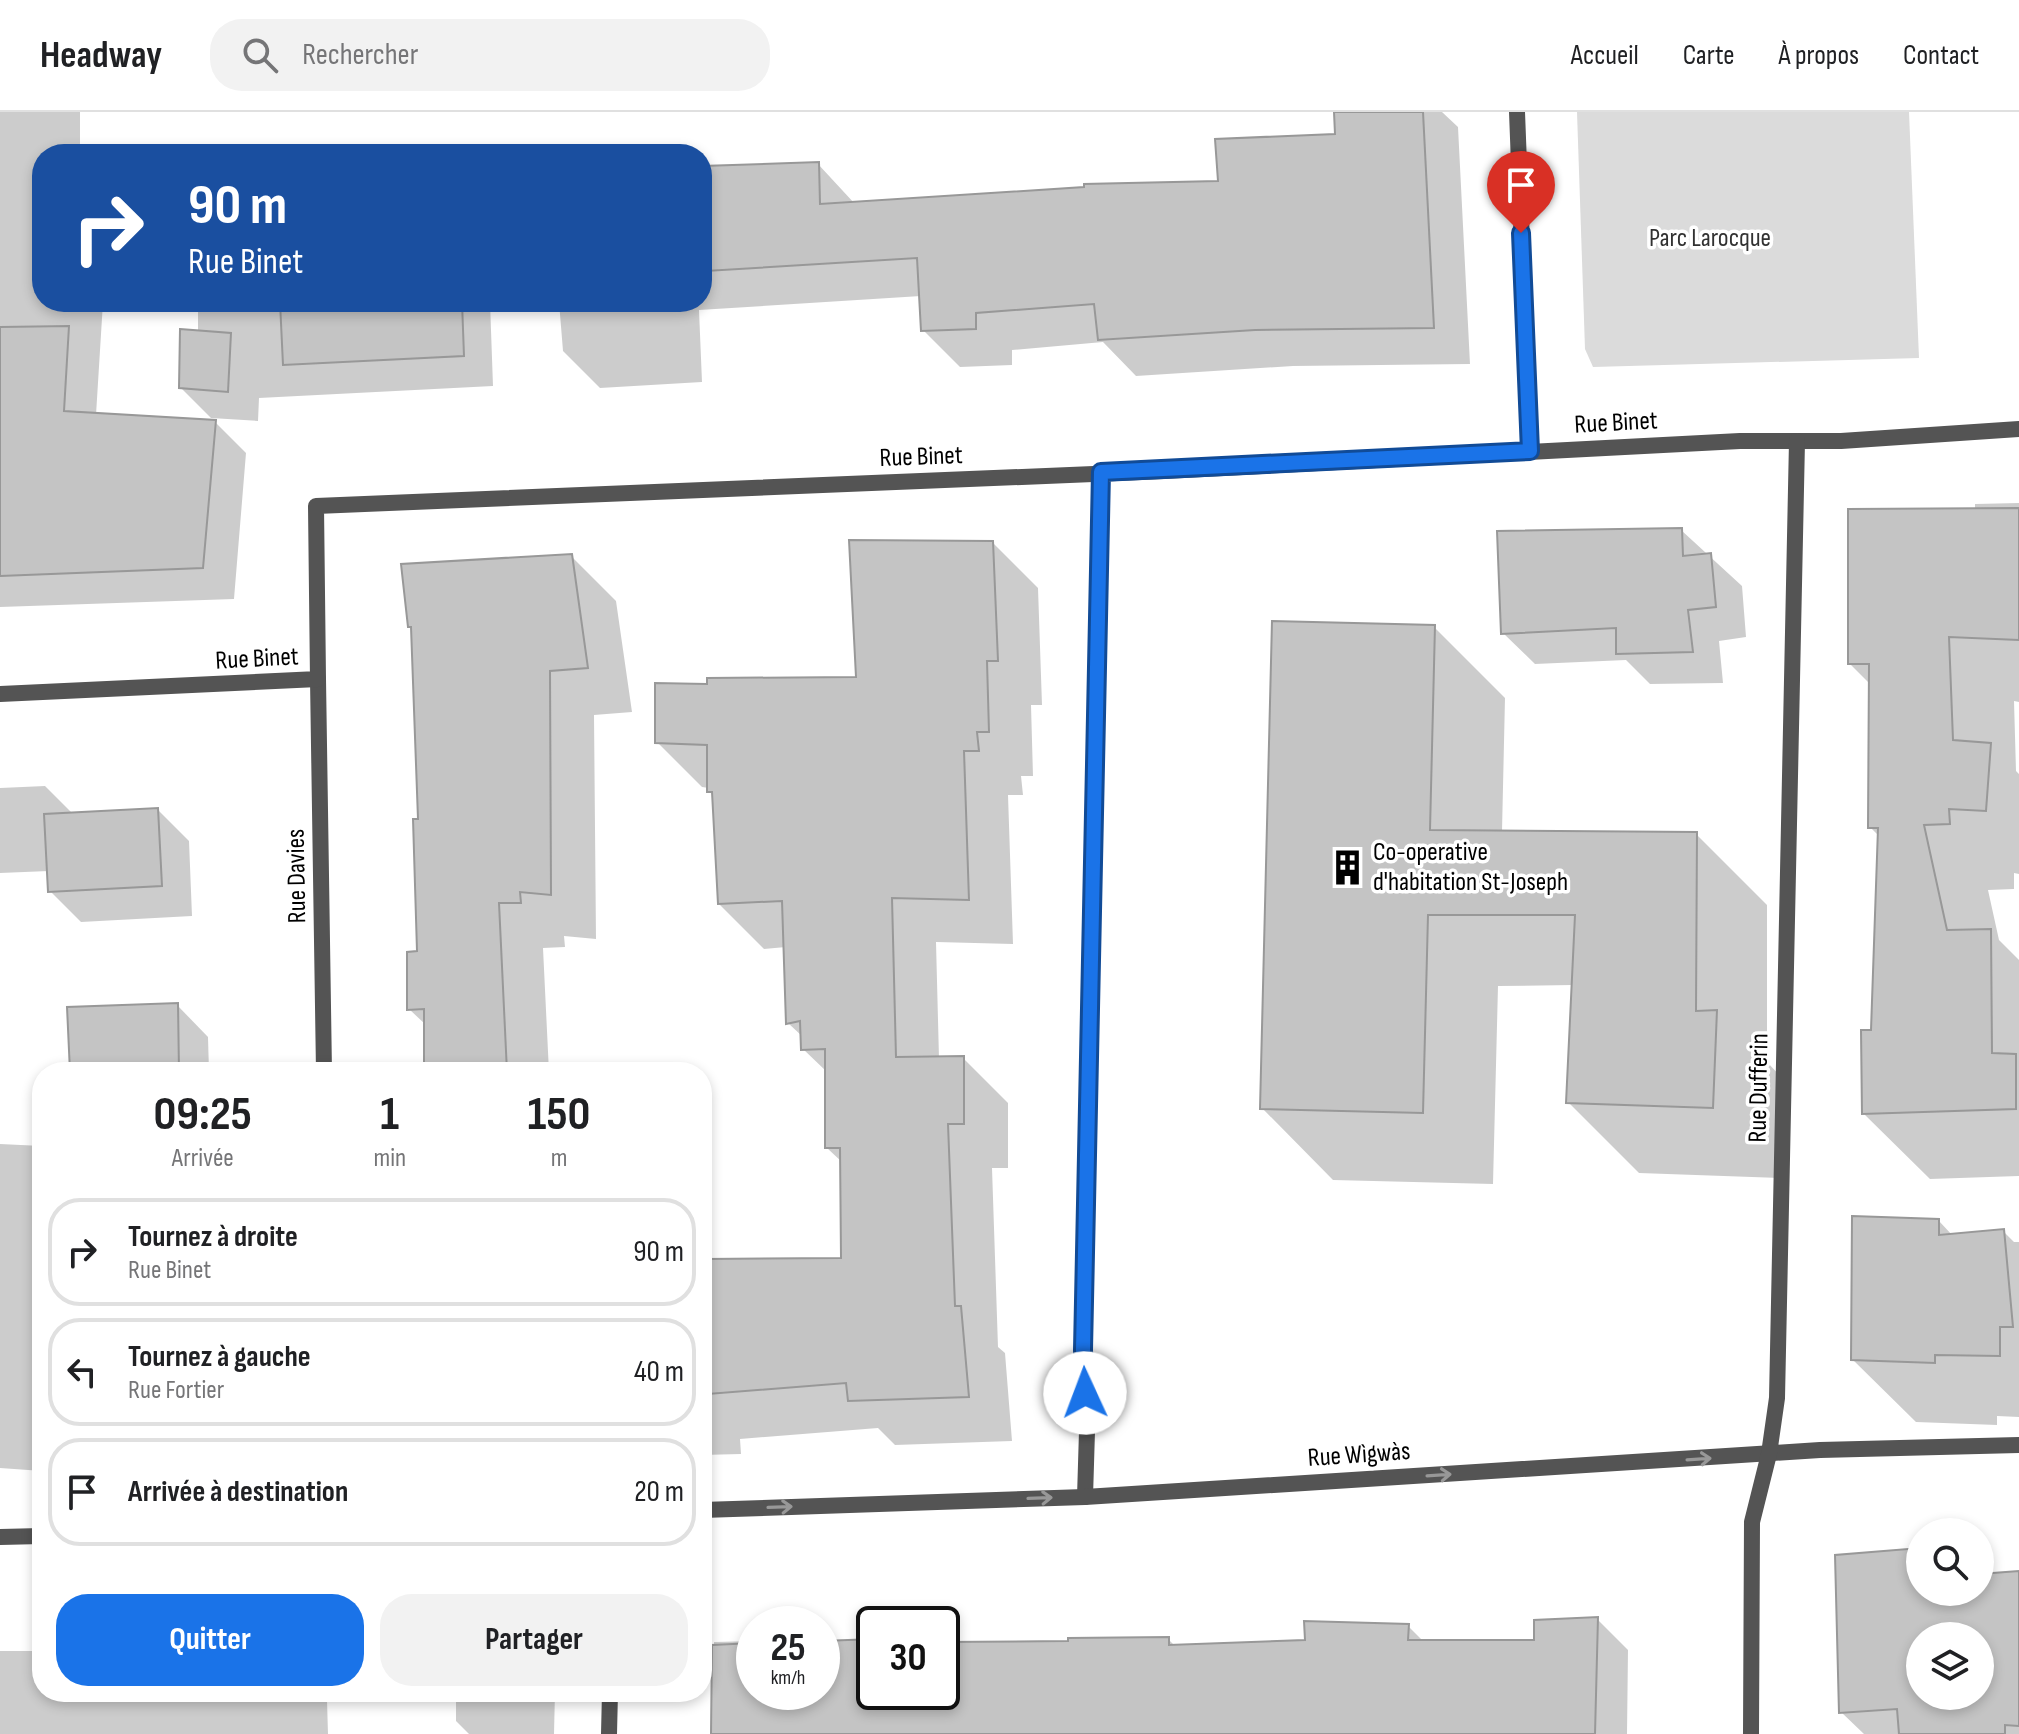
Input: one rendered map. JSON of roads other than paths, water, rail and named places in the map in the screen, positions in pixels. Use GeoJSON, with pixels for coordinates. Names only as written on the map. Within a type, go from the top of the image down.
{"type":"FeatureCollection","features":[{"type":"Feature","properties":{"kind":"street"},"geometry":{"type":"LineString","coordinates":[[1517,112],[1530,451]]}},
{"type":"Feature","properties":{"kind":"street","name":"Rue Binet"},"geometry":{"type":"LineString","coordinates":[[0,694],[318,679],[316,506],[1740,441],[1841,441],[2019,429]]}},
{"type":"Feature","properties":{"kind":"street","name":"Rue Dufferin"},"geometry":{"type":"LineString","coordinates":[[1751,1734],[1752,1522],[1769,1454],[1777,1398],[1797,441]]}},
{"type":"Feature","properties":{"kind":"street"},"geometry":{"type":"LineString","coordinates":[[1085,1497],[1087,1431],[1083,1350],[1101,472]]}},
{"type":"Feature","properties":{"kind":"street","name":"Rue Davies"},"geometry":{"type":"LineString","coordinates":[[318,679],[324,1062]]}},
{"type":"Feature","properties":{"kind":"street","name":"Rue Wìgwàs"},"geometry":{"type":"LineString","coordinates":[[712,1510],[1085,1497],[1820,1450],[2019,1445]]}},
{"type":"Feature","properties":{"kind":"street"},"geometry":{"type":"LineString","coordinates":[[0,1537],[32,1536]]}},
{"type":"Feature","properties":{"kind":"street"},"geometry":{"type":"LineString","coordinates":[[609,1734],[610,1702]]}},
{"type":"Feature","properties":{"kind":"place","name":"Co-operative d'habitation St-Joseph"},"geometry":{"type":"Point","coordinates":[1347,867]}},
{"type":"Feature","properties":{"kind":"park label","name":"Parc Larocque"},"geometry":{"type":"Point","coordinates":[1710,238]}}]}
